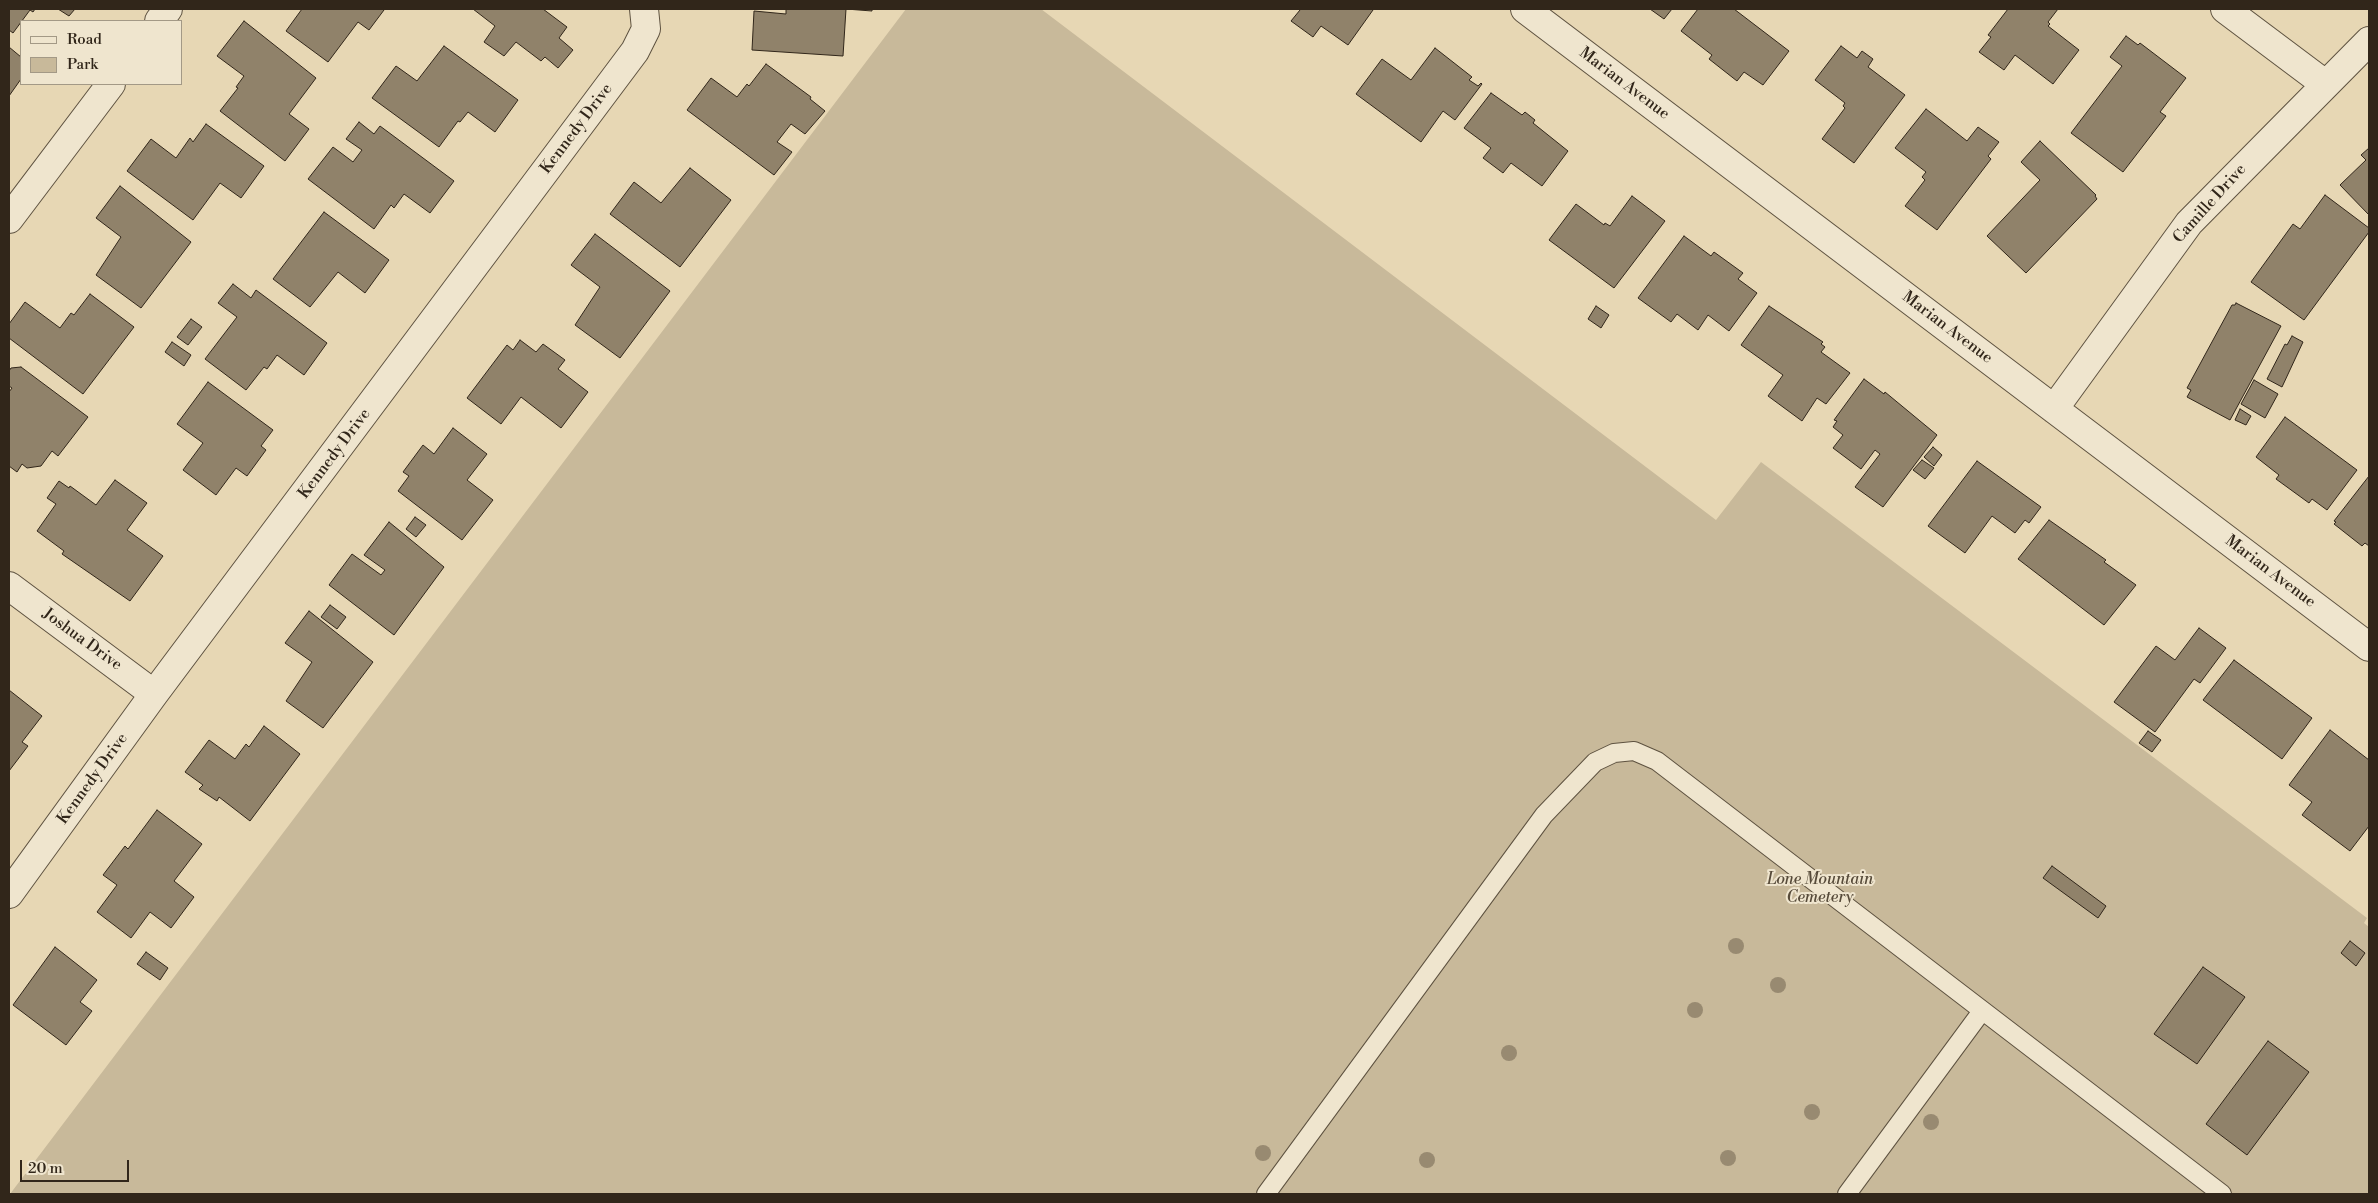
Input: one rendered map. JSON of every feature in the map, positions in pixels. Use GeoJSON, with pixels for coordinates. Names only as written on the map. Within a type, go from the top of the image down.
{"type":"FeatureCollection","features":[{"type":"Feature","properties":{"kind":"street"},"geometry":{"type":"LineString","coordinates":[[160,20],[168,9]]}},
{"type":"Feature","properties":{"kind":"street","name":"Kennedy Drive"},"geometry":{"type":"LineString","coordinates":[[9,894],[154,694],[635,51],[646,29],[644,9]]}},
{"type":"Feature","properties":{"kind":"street","name":"Marian Avenue"},"geometry":{"type":"LineString","coordinates":[[1525,9],[2369,647]]}},
{"type":"Feature","properties":{"kind":"street"},"geometry":{"type":"LineString","coordinates":[[2226,9],[2325,84]]}},
{"type":"Feature","properties":{"kind":"street","name":"Camille Drive"},"geometry":{"type":"LineString","coordinates":[[2054,409],[2188,223],[2369,40]]}},
{"type":"Feature","properties":{"kind":"street"},"geometry":{"type":"LineString","coordinates":[[9,219],[110,85]]}},
{"type":"Feature","properties":{"kind":"street","name":"Joshua Drive"},"geometry":{"type":"LineString","coordinates":[[9,586],[154,694]]}},
{"type":"Feature","properties":{"kind":"lane"},"geometry":{"type":"LineString","coordinates":[[1266,1194],[1544,815],[1595,762],[1614,753],[1634,751],[1657,761],[2222,1194]]}},
{"type":"Feature","properties":{"kind":"lane"},"geometry":{"type":"LineString","coordinates":[[1847,1194],[1982,1011]]}},
{"type":"Feature","properties":{"kind":"green space","name":"Lone Mountain Cemetery"},"geometry":{"type":"Polygon","coordinates":[[[906,9],[1041,9],[1716,520],[1761,462],[2367,918],[2364,923],[2369,927],[2369,1194],[10,1194],[906,9]]]}},
{"type":"Feature","properties":{"kind":"building"},"geometry":{"type":"Polygon","coordinates":[[[9,9],[35,9],[33,12],[30,10],[23,20],[20,20],[20,24],[13,33],[9,30],[9,9]]]}},
{"type":"Feature","properties":{"kind":"building"},"geometry":{"type":"Polygon","coordinates":[[[58,9],[75,9],[69,16],[58,9]]]}},
{"type":"Feature","properties":{"kind":"building"},"geometry":{"type":"Polygon","coordinates":[[[302,9],[384,10],[369,30],[358,22],[328,62],[286,31],[302,9]]]}},
{"type":"Feature","properties":{"kind":"building"},"geometry":{"type":"Polygon","coordinates":[[[473,9],[543,9],[567,27],[559,38],[573,50],[558,68],[545,57],[541,61],[516,42],[504,56],[484,42],[495,26],[473,9]]]}},
{"type":"Feature","properties":{"kind":"building"},"geometry":{"type":"Polygon","coordinates":[[[786,9],[846,9],[843,56],[752,50],[754,11],[786,14],[786,9]]]}},
{"type":"Feature","properties":{"kind":"building"},"geometry":{"type":"Polygon","coordinates":[[[846,9],[872,9],[872,11],[846,9]]]}},
{"type":"Feature","properties":{"kind":"building"},"geometry":{"type":"Polygon","coordinates":[[[1299,9],[1373,10],[1348,45],[1321,26],[1313,37],[1291,21],[1299,9]]]}},
{"type":"Feature","properties":{"kind":"building"},"geometry":{"type":"Polygon","coordinates":[[[1650,9],[1672,9],[1664,19],[1650,9]]]}},
{"type":"Feature","properties":{"kind":"building"},"geometry":{"type":"Polygon","coordinates":[[[1698,9],[1734,9],[1789,51],[1763,85],[1744,72],[1737,81],[1709,59],[1712,55],[1681,31],[1698,9]]]}},
{"type":"Feature","properties":{"kind":"building"},"geometry":{"type":"Polygon","coordinates":[[[2008,9],[2058,9],[2048,22],[2050,24],[2048,26],[2079,50],[2053,84],[2015,55],[2004,70],[1979,52],[1991,37],[1988,35],[2008,9]]]}},
{"type":"Feature","properties":{"kind":"building"},"geometry":{"type":"Polygon","coordinates":[[[244,21],[316,78],[289,114],[309,129],[285,161],[220,111],[238,88],[236,87],[244,76],[217,56],[244,21]]]}},
{"type":"Feature","properties":{"kind":"building"},"geometry":{"type":"Polygon","coordinates":[[[2126,36],[2138,45],[2140,43],[2186,78],[2160,112],[2166,116],[2123,172],[2071,133],[2122,66],[2110,57],[2126,36]]]}},
{"type":"Feature","properties":{"kind":"building"},"geometry":{"type":"Polygon","coordinates":[[[444,46],[518,100],[495,132],[468,112],[460,122],[458,121],[439,147],[372,98],[396,66],[417,81],[444,46]]]}},
{"type":"Feature","properties":{"kind":"building"},"geometry":{"type":"Polygon","coordinates":[[[1841,46],[1857,58],[1862,51],[1873,59],[1868,67],[1905,95],[1854,163],[1822,139],[1845,108],[1843,106],[1845,103],[1815,80],[1841,46]]]}},
{"type":"Feature","properties":{"kind":"building"},"geometry":{"type":"Polygon","coordinates":[[[9,47],[20,56],[20,80],[9,96],[9,47]]]}},
{"type":"Feature","properties":{"kind":"building"},"geometry":{"type":"Polygon","coordinates":[[[1435,48],[1472,77],[1469,80],[1478,86],[1482,84],[1455,120],[1443,111],[1421,142],[1356,94],[1382,59],[1411,80],[1435,48]]]}},
{"type":"Feature","properties":{"kind":"building"},"geometry":{"type":"Polygon","coordinates":[[[766,64],[811,97],[810,99],[825,111],[805,134],[791,124],[777,142],[792,152],[774,175],[687,110],[711,78],[737,97],[747,84],[749,86],[766,64]]]}},
{"type":"Feature","properties":{"kind":"building"},"geometry":{"type":"Polygon","coordinates":[[[1491,93],[1522,115],[1525,112],[1535,120],[1533,123],[1568,151],[1542,186],[1511,163],[1503,173],[1483,158],[1491,148],[1464,128],[1491,93]]]}},
{"type":"Feature","properties":{"kind":"building"},"geometry":{"type":"Polygon","coordinates":[[[1926,109],[1967,141],[1978,127],[1999,142],[1988,156],[1991,159],[1937,230],[1905,206],[1925,180],[1922,177],[1926,172],[1895,148],[1926,109]]]}},
{"type":"Feature","properties":{"kind":"building"},"geometry":{"type":"Polygon","coordinates":[[[359,122],[374,134],[380,126],[454,181],[430,213],[404,194],[394,208],[391,205],[374,229],[308,179],[333,147],[353,162],[362,150],[346,139],[359,122]]]}},
{"type":"Feature","properties":{"kind":"building"},"geometry":{"type":"Polygon","coordinates":[[[206,124],[264,166],[241,198],[220,183],[193,220],[127,171],[151,139],[176,158],[190,138],[193,142],[206,124]]]}},
{"type":"Feature","properties":{"kind":"building"},"geometry":{"type":"Polygon","coordinates":[[[2040,141],[2096,195],[2097,199],[2026,273],[1987,236],[2040,180],[2021,162],[2040,141]]]}},
{"type":"Feature","properties":{"kind":"building"},"geometry":{"type":"Polygon","coordinates":[[[2369,148],[2369,215],[2340,185],[2366,160],[2361,155],[2369,148]]]}},
{"type":"Feature","properties":{"kind":"building"},"geometry":{"type":"Polygon","coordinates":[[[690,168],[731,200],[680,267],[610,214],[634,182],[661,203],[690,168]]]}},
{"type":"Feature","properties":{"kind":"building"},"geometry":{"type":"Polygon","coordinates":[[[120,186],[191,242],[141,308],[96,275],[121,237],[96,218],[120,186]]]}},
{"type":"Feature","properties":{"kind":"building"},"geometry":{"type":"Polygon","coordinates":[[[2325,195],[2369,228],[2369,232],[2304,320],[2251,282],[2293,224],[2300,229],[2325,195]]]}},
{"type":"Feature","properties":{"kind":"building"},"geometry":{"type":"Polygon","coordinates":[[[1632,196],[1665,221],[1614,288],[1549,240],[1576,204],[1604,225],[1605,223],[1610,226],[1632,196]]]}},
{"type":"Feature","properties":{"kind":"building"},"geometry":{"type":"Polygon","coordinates":[[[324,212],[389,260],[365,293],[338,272],[310,307],[273,279],[324,212]]]}},
{"type":"Feature","properties":{"kind":"building"},"geometry":{"type":"Polygon","coordinates":[[[595,234],[670,291],[620,358],[575,325],[600,287],[571,265],[595,234]]]}},
{"type":"Feature","properties":{"kind":"building"},"geometry":{"type":"Polygon","coordinates":[[[1684,236],[1711,256],[1714,252],[1743,273],[1738,279],[1757,293],[1729,331],[1708,315],[1698,330],[1677,314],[1671,322],[1638,298],[1684,236]]]}},
{"type":"Feature","properties":{"kind":"building"},"geometry":{"type":"Polygon","coordinates":[[[233,284],[251,298],[256,290],[327,343],[304,375],[277,355],[267,369],[264,367],[246,390],[205,359],[237,317],[218,303],[233,284]]]}},
{"type":"Feature","properties":{"kind":"building"},"geometry":{"type":"Polygon","coordinates":[[[90,294],[134,327],[83,394],[9,338],[9,324],[25,302],[60,328],[71,313],[74,315],[90,294]]]}},
{"type":"Feature","properties":{"kind":"building"},"geometry":{"type":"Polygon","coordinates":[[[2236,303],[2281,326],[2230,420],[2187,397],[2191,390],[2187,388],[2232,305],[2236,303]]]}},
{"type":"Feature","properties":{"kind":"building"},"geometry":{"type":"Polygon","coordinates":[[[1596,306],[1609,315],[1601,328],[1588,319],[1596,306]]]}},
{"type":"Feature","properties":{"kind":"building"},"geometry":{"type":"Polygon","coordinates":[[[1769,306],[1823,342],[1821,344],[1825,347],[1821,352],[1850,373],[1826,404],[1817,398],[1802,421],[1768,396],[1783,375],[1741,345],[1769,306]]]}},
{"type":"Feature","properties":{"kind":"building"},"geometry":{"type":"Polygon","coordinates":[[[191,319],[202,327],[188,345],[177,337],[191,319]]]}},
{"type":"Feature","properties":{"kind":"building"},"geometry":{"type":"Polygon","coordinates":[[[2292,336],[2303,342],[2282,387],[2267,379],[2285,344],[2287,345],[2292,336]]]}},
{"type":"Feature","properties":{"kind":"building"},"geometry":{"type":"Polygon","coordinates":[[[520,340],[536,352],[543,344],[565,360],[558,369],[588,392],[561,428],[521,397],[501,424],[467,398],[507,345],[513,350],[520,340]]]}},
{"type":"Feature","properties":{"kind":"building"},"geometry":{"type":"Polygon","coordinates":[[[172,342],[191,355],[184,366],[165,352],[172,342]]]}},
{"type":"Feature","properties":{"kind":"building"},"geometry":{"type":"Polygon","coordinates":[[[21,367],[88,417],[58,456],[52,451],[41,466],[27,468],[22,464],[17,472],[9,466],[9,392],[12,388],[9,386],[9,371],[11,368],[21,367]]]}},
{"type":"Feature","properties":{"kind":"building"},"geometry":{"type":"Polygon","coordinates":[[[1864,379],[1884,394],[1885,392],[1937,435],[1883,507],[1855,487],[1880,454],[1875,450],[1861,469],[1833,448],[1843,435],[1833,427],[1837,421],[1834,420],[1864,379]]]}},
{"type":"Feature","properties":{"kind":"building"},"geometry":{"type":"Polygon","coordinates":[[[2254,380],[2278,394],[2265,418],[2241,404],[2254,380]]]}},
{"type":"Feature","properties":{"kind":"building"},"geometry":{"type":"Polygon","coordinates":[[[208,382],[273,430],[261,446],[266,450],[247,476],[236,468],[216,495],[183,470],[203,443],[177,424],[208,382]]]}},
{"type":"Feature","properties":{"kind":"building"},"geometry":{"type":"Polygon","coordinates":[[[2240,409],[2251,416],[2246,425],[2235,420],[2240,409]]]}},
{"type":"Feature","properties":{"kind":"building"},"geometry":{"type":"Polygon","coordinates":[[[2285,417],[2357,470],[2327,510],[2312,499],[2309,503],[2276,479],[2279,475],[2256,457],[2285,417]]]}},
{"type":"Feature","properties":{"kind":"building"},"geometry":{"type":"Polygon","coordinates":[[[453,428],[487,454],[467,480],[493,500],[462,540],[398,491],[409,476],[403,472],[423,445],[434,454],[453,428]]]}},
{"type":"Feature","properties":{"kind":"building"},"geometry":{"type":"Polygon","coordinates":[[[1933,447],[1942,455],[1934,466],[1924,457],[1933,447]]]}},
{"type":"Feature","properties":{"kind":"building"},"geometry":{"type":"Polygon","coordinates":[[[1922,460],[1934,468],[1925,479],[1913,470],[1922,460]]]}},
{"type":"Feature","properties":{"kind":"building"},"geometry":{"type":"Polygon","coordinates":[[[1977,461],[2041,507],[2029,523],[2025,520],[2015,533],[1992,516],[1965,553],[1928,526],[1977,461]]]}},
{"type":"Feature","properties":{"kind":"building"},"geometry":{"type":"Polygon","coordinates":[[[2369,476],[2369,546],[2365,543],[2362,546],[2334,524],[2336,522],[2334,521],[2369,476]]]}},
{"type":"Feature","properties":{"kind":"building"},"geometry":{"type":"Polygon","coordinates":[[[115,480],[147,503],[127,530],[163,556],[130,601],[62,554],[64,551],[37,531],[56,504],[47,498],[59,481],[69,488],[70,486],[96,505],[115,480]]]}},
{"type":"Feature","properties":{"kind":"building"},"geometry":{"type":"Polygon","coordinates":[[[415,517],[426,525],[416,537],[406,529],[415,517]]]}},
{"type":"Feature","properties":{"kind":"building"},"geometry":{"type":"Polygon","coordinates":[[[2049,520],[2106,560],[2104,562],[2136,585],[2104,625],[2018,559],[2049,520]]]}},
{"type":"Feature","properties":{"kind":"building"},"geometry":{"type":"Polygon","coordinates":[[[389,522],[444,567],[394,635],[329,585],[352,554],[381,575],[385,570],[364,555],[389,522]]]}},
{"type":"Feature","properties":{"kind":"building"},"geometry":{"type":"Polygon","coordinates":[[[330,605],[346,617],[337,629],[321,617],[330,605]]]}},
{"type":"Feature","properties":{"kind":"building"},"geometry":{"type":"Polygon","coordinates":[[[309,611],[373,662],[323,728],[286,701],[312,662],[285,643],[309,611]]]}},
{"type":"Feature","properties":{"kind":"building"},"geometry":{"type":"Polygon","coordinates":[[[2199,628],[2226,648],[2200,683],[2194,679],[2155,732],[2114,702],[2156,646],[2175,660],[2199,628]]]}},
{"type":"Feature","properties":{"kind":"building"},"geometry":{"type":"Polygon","coordinates":[[[2234,660],[2312,718],[2282,759],[2203,700],[2234,660]]]}},
{"type":"Feature","properties":{"kind":"building"},"geometry":{"type":"Polygon","coordinates":[[[9,690],[42,716],[22,742],[28,746],[9,771],[9,690]]]}},
{"type":"Feature","properties":{"kind":"building"},"geometry":{"type":"Polygon","coordinates":[[[264,726],[300,754],[250,821],[219,797],[217,801],[199,789],[203,785],[185,772],[209,740],[235,759],[246,744],[249,747],[264,726]]]}},
{"type":"Feature","properties":{"kind":"building"},"geometry":{"type":"Polygon","coordinates":[[[2330,730],[2369,760],[2369,826],[2350,851],[2302,815],[2312,802],[2289,785],[2330,730]]]}},
{"type":"Feature","properties":{"kind":"building"},"geometry":{"type":"Polygon","coordinates":[[[2148,731],[2161,740],[2152,752],[2139,743],[2148,731]]]}},
{"type":"Feature","properties":{"kind":"building"},"geometry":{"type":"Polygon","coordinates":[[[157,810],[202,844],[174,881],[194,897],[171,928],[150,912],[131,938],[97,912],[117,885],[103,875],[125,846],[128,849],[157,810]]]}},
{"type":"Feature","properties":{"kind":"building"},"geometry":{"type":"Polygon","coordinates":[[[2052,866],[2106,906],[2098,918],[2043,878],[2052,866]]]}},
{"type":"Feature","properties":{"kind":"building"},"geometry":{"type":"Polygon","coordinates":[[[2350,941],[2365,953],[2356,966],[2341,953],[2350,941]]]}},
{"type":"Feature","properties":{"kind":"building"},"geometry":{"type":"Polygon","coordinates":[[[55,947],[97,980],[80,1002],[92,1011],[66,1045],[13,1005],[55,947]]]}},
{"type":"Feature","properties":{"kind":"building"},"geometry":{"type":"Polygon","coordinates":[[[146,952],[168,968],[160,980],[137,964],[146,952]]]}},
{"type":"Feature","properties":{"kind":"building"},"geometry":{"type":"Polygon","coordinates":[[[2203,967],[2245,997],[2197,1064],[2154,1034],[2203,967]]]}},
{"type":"Feature","properties":{"kind":"building"},"geometry":{"type":"Polygon","coordinates":[[[2268,1041],[2309,1072],[2247,1155],[2206,1124],[2268,1041]]]}}]}
